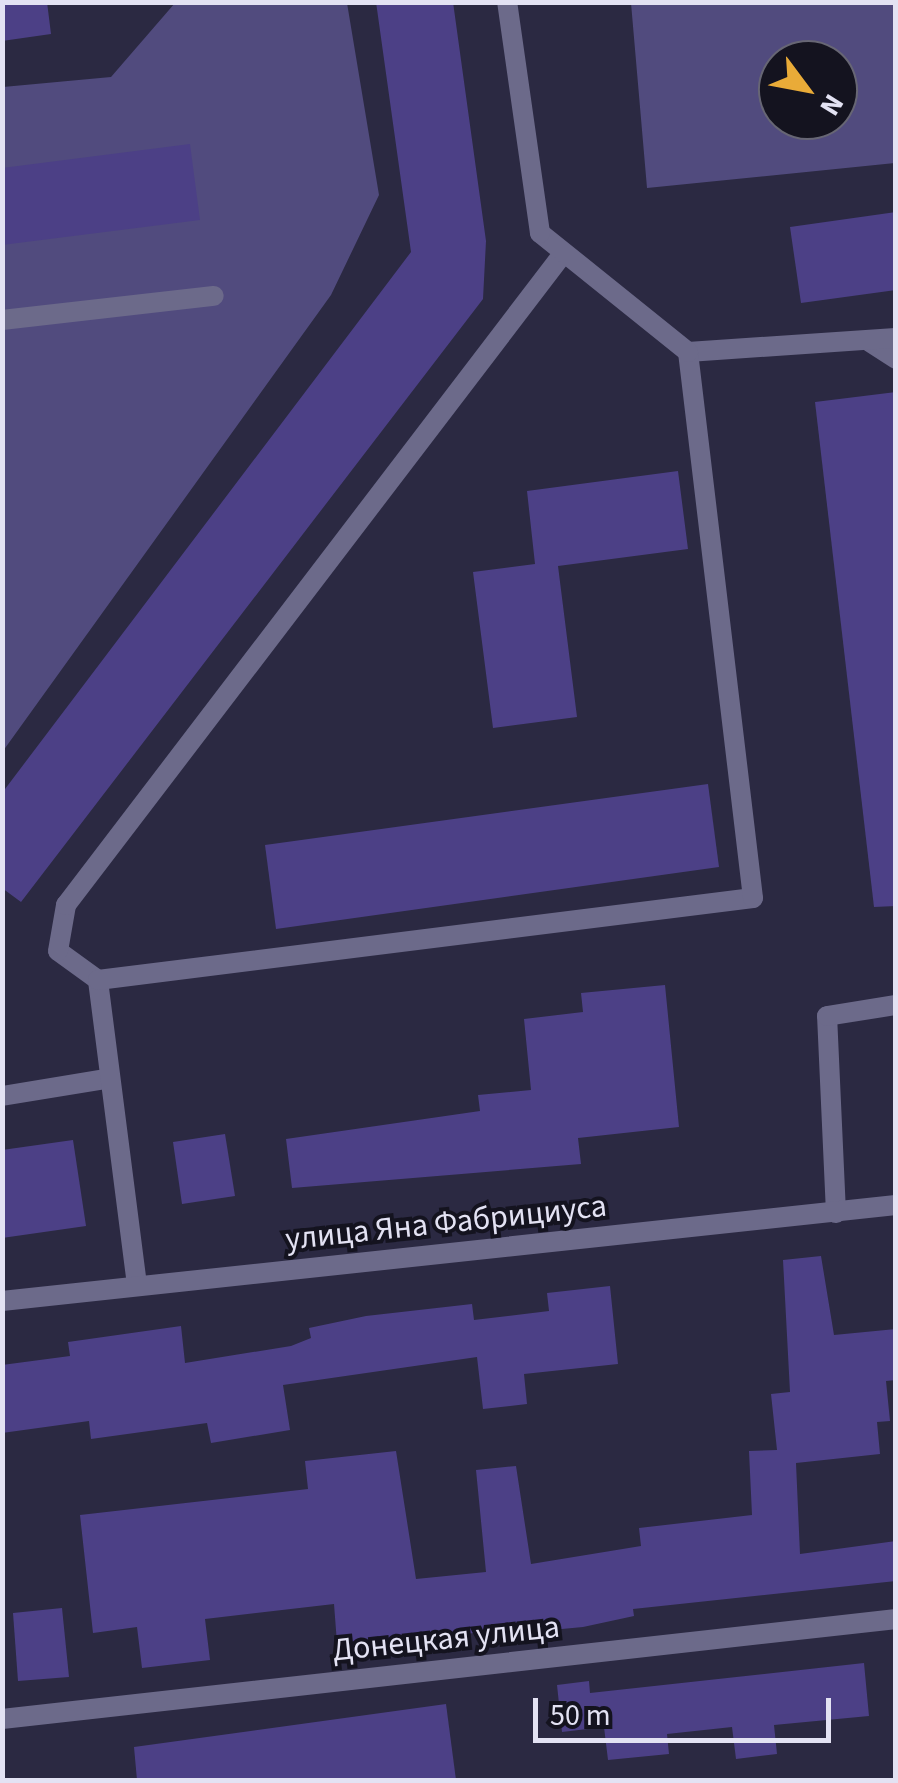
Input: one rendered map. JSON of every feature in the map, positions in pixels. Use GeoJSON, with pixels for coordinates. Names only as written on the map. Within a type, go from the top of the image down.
{"type":"FeatureCollection","features":[{"type":"Feature","properties":{"kind":"street"},"geometry":{"type":"LineString","coordinates":[[507,2],[540,232],[562,255],[688,352],[896,338]]}},
{"type":"Feature","properties":{"kind":"street"},"geometry":{"type":"LineString","coordinates":[[562,255],[66,906],[58,951],[98,980],[753,898],[688,352]]}},
{"type":"Feature","properties":{"kind":"street"},"geometry":{"type":"LineString","coordinates":[[2,320],[214,296]]}},
{"type":"Feature","properties":{"kind":"street"},"geometry":{"type":"LineString","coordinates":[[870,342],[896,359]]}},
{"type":"Feature","properties":{"kind":"street"},"geometry":{"type":"LineString","coordinates":[[98,980],[105,1079],[137,1285]]}},
{"type":"Feature","properties":{"kind":"street"},"geometry":{"type":"LineString","coordinates":[[836,1213],[827,1016],[896,1005]]}},
{"type":"Feature","properties":{"kind":"street"},"geometry":{"type":"LineString","coordinates":[[2,1096],[105,1079]]}},
{"type":"Feature","properties":{"kind":"street","name":"улица Яна Фабрициуса"},"geometry":{"type":"LineString","coordinates":[[2,1301],[896,1205]]}},
{"type":"Feature","properties":{"kind":"street","name":"Донецкая улица"},"geometry":{"type":"LineString","coordinates":[[2,1719],[896,1618]]}},
{"type":"Feature","properties":{"kind":"shaded area"},"geometry":{"type":"Polygon","coordinates":[[[175,3],[347,3],[379,195],[331,295],[3,751],[3,87],[111,77],[175,3]]]}},
{"type":"Feature","properties":{"kind":"shaded area"},"geometry":{"type":"Polygon","coordinates":[[[631,3],[895,3],[895,163],[647,188],[631,3]]]}},
{"type":"Feature","properties":{"kind":"building"},"geometry":{"type":"Polygon","coordinates":[[[2,2],[47,2],[51,34],[2,41],[2,2]]]}},
{"type":"Feature","properties":{"kind":"building"},"geometry":{"type":"Polygon","coordinates":[[[376,2],[453,2],[486,241],[483,299],[21,902],[2,888],[2,793],[411,252],[376,2]]]}},
{"type":"Feature","properties":{"kind":"building"},"geometry":{"type":"Polygon","coordinates":[[[190,144],[200,220],[2,245],[2,168],[190,144]]]}},
{"type":"Feature","properties":{"kind":"building"},"geometry":{"type":"Polygon","coordinates":[[[896,212],[896,290],[801,303],[790,227],[896,212]]]}},
{"type":"Feature","properties":{"kind":"building"},"geometry":{"type":"Polygon","coordinates":[[[896,392],[896,906],[874,907],[815,402],[896,392]]]}},
{"type":"Feature","properties":{"kind":"building"},"geometry":{"type":"Polygon","coordinates":[[[678,471],[688,549],[558,566],[577,717],[493,728],[473,572],[535,564],[527,491],[678,471]]]}},
{"type":"Feature","properties":{"kind":"building"},"geometry":{"type":"Polygon","coordinates":[[[708,784],[719,867],[276,929],[265,845],[708,784]]]}},
{"type":"Feature","properties":{"kind":"building"},"geometry":{"type":"Polygon","coordinates":[[[665,985],[679,1127],[578,1138],[581,1164],[292,1188],[286,1139],[480,1111],[478,1095],[531,1090],[524,1019],[583,1012],[581,993],[665,985]]]}},
{"type":"Feature","properties":{"kind":"building"},"geometry":{"type":"Polygon","coordinates":[[[225,1134],[235,1196],[182,1204],[173,1142],[225,1134]]]}},
{"type":"Feature","properties":{"kind":"building"},"geometry":{"type":"Polygon","coordinates":[[[73,1140],[86,1226],[2,1238],[2,1150],[73,1140]]]}},
{"type":"Feature","properties":{"kind":"building"},"geometry":{"type":"Polygon","coordinates":[[[821,1256],[834,1335],[896,1329],[896,1380],[886,1381],[890,1421],[877,1422],[880,1454],[796,1463],[800,1554],[896,1541],[896,1581],[633,1609],[634,1616],[583,1627],[551,1630],[546,1622],[394,1645],[393,1638],[337,1643],[334,1604],[205,1619],[210,1660],[142,1668],[137,1627],[93,1633],[80,1515],[308,1489],[305,1461],[396,1451],[416,1579],[486,1572],[476,1470],[516,1466],[531,1564],[641,1546],[639,1528],[752,1515],[749,1451],[777,1450],[771,1394],[790,1392],[783,1260],[821,1256]]]}},
{"type":"Feature","properties":{"kind":"building"},"geometry":{"type":"Polygon","coordinates":[[[610,1286],[618,1364],[524,1374],[527,1404],[483,1409],[477,1357],[283,1385],[290,1430],[211,1443],[207,1423],[91,1439],[89,1421],[2,1433],[2,1365],[70,1356],[68,1342],[181,1326],[185,1363],[291,1346],[311,1338],[309,1328],[366,1316],[472,1304],[474,1320],[549,1311],[547,1293],[610,1286]]]}},
{"type":"Feature","properties":{"kind":"building"},"geometry":{"type":"Polygon","coordinates":[[[62,1608],[69,1677],[18,1681],[13,1613],[62,1608]]]}},
{"type":"Feature","properties":{"kind":"building"},"geometry":{"type":"Polygon","coordinates":[[[864,1663],[869,1716],[774,1725],[777,1754],[736,1759],[732,1727],[667,1734],[669,1754],[608,1760],[604,1727],[562,1732],[557,1685],[589,1681],[590,1693],[864,1663]]]}},
{"type":"Feature","properties":{"kind":"building"},"geometry":{"type":"Polygon","coordinates":[[[446,1704],[456,1780],[137,1780],[134,1747],[446,1704]]]}}]}
